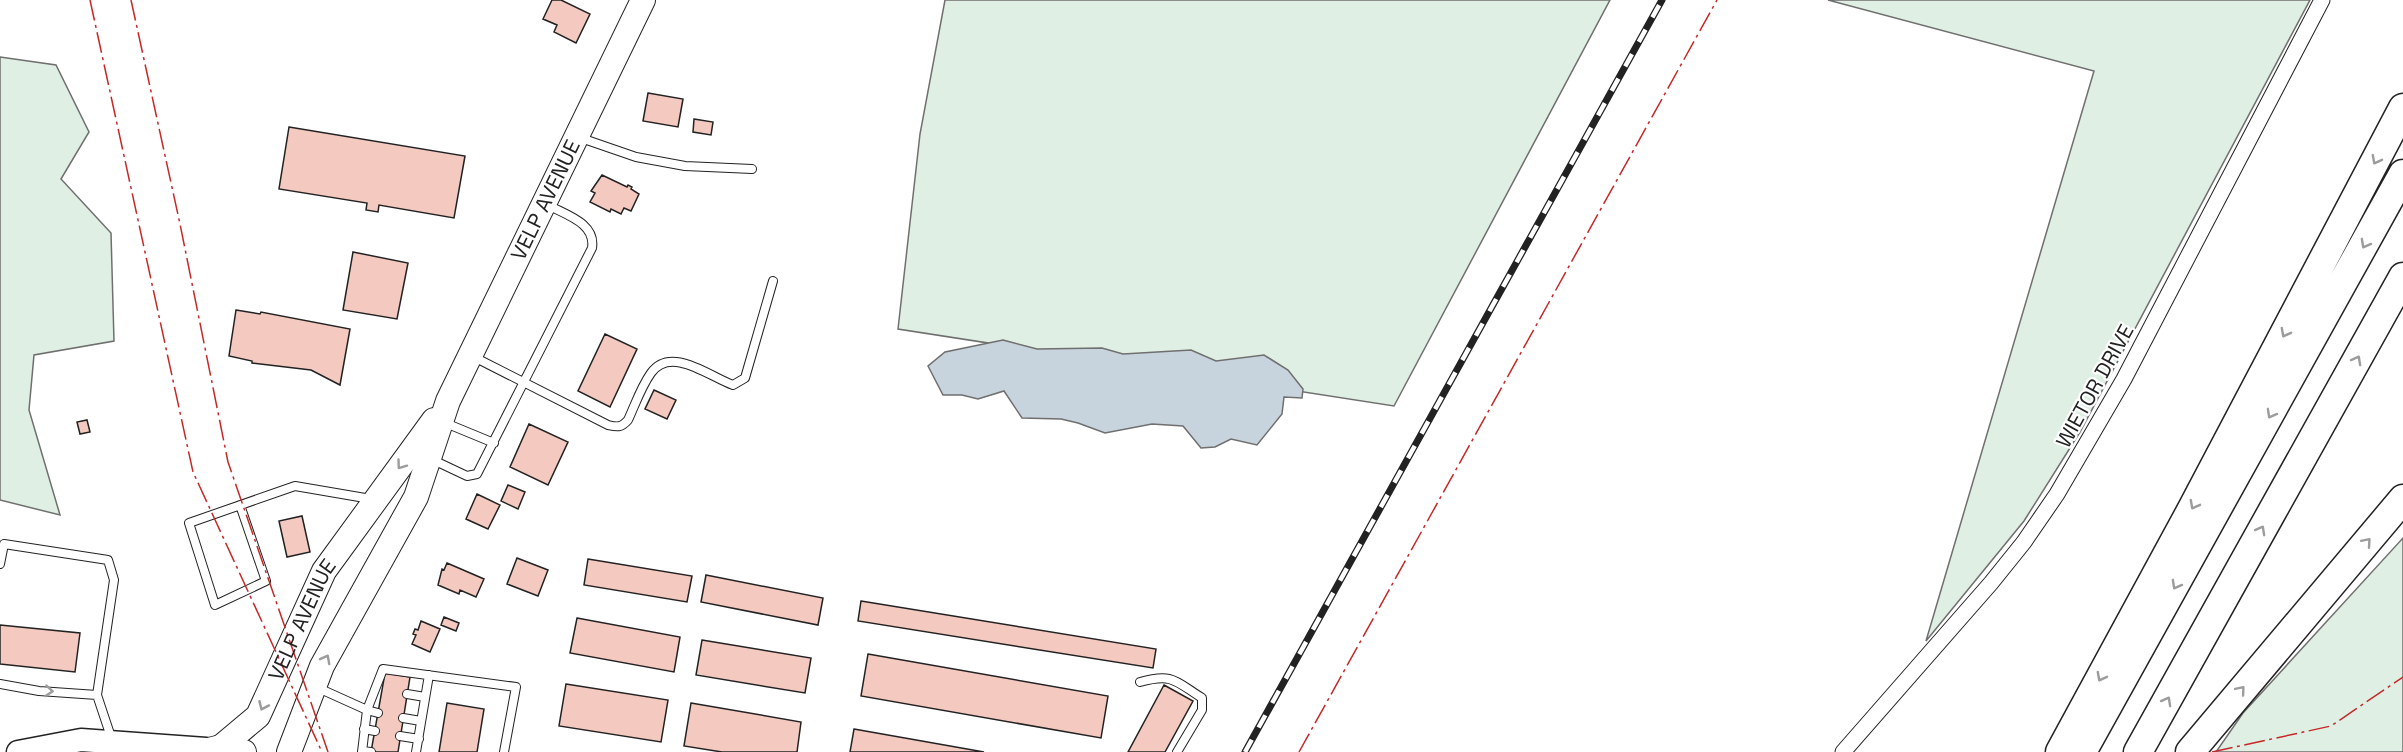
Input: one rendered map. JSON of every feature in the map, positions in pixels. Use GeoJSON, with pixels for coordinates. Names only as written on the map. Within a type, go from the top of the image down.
{"type":"FeatureCollection","features":[{"type":"Feature","properties":{"kind":"highway"},"geometry":{"type":"LineString","coordinates":[[2060,752],[2193,507],[2403,108]]}},
{"type":"Feature","properties":{"kind":"highway"},"geometry":{"type":"LineString","coordinates":[[2082,752],[2403,174]]}},
{"type":"Feature","properties":{"kind":"highway"},"geometry":{"type":"LineString","coordinates":[[2138,752],[2403,277]]}},
{"type":"Feature","properties":{"kind":"highway"},"geometry":{"type":"LineString","coordinates":[[2190,752],[2403,499]]}},
{"type":"Feature","properties":{"kind":"main road","name":"VELP AVENUE"},"geometry":{"type":"LineString","coordinates":[[289,752],[322,666],[416,497],[445,411],[470,355],[643,0]]}},
{"type":"Feature","properties":{"kind":"main road","name":"VELP AVENUE"},"geometry":{"type":"LineString","coordinates":[[218,750],[258,716],[324,571],[445,411]]}},
{"type":"Feature","properties":{"kind":"main road"},"geometry":{"type":"LineString","coordinates":[[18,752],[81,740],[218,750]]}},
{"type":"Feature","properties":{"kind":"street","name":"WIETOR DRIVE"},"geometry":{"type":"LineString","coordinates":[[1843,752],[1997,576],[2057,494],[2124,379],[2322,0]]}},
{"type":"Feature","properties":{"kind":"lane"},"geometry":{"type":"LineString","coordinates":[[577,137],[636,157],[685,166],[752,169]]}},
{"type":"Feature","properties":{"kind":"lane"},"geometry":{"type":"LineString","coordinates":[[429,458],[467,476],[472,476],[481,470],[592,248],[594,240],[588,227],[544,203]]}},
{"type":"Feature","properties":{"kind":"lane"},"geometry":{"type":"LineString","coordinates":[[470,355],[617,427],[622,426],[628,420],[652,372],[662,363],[670,361],[682,363],[733,385],[739,384],[745,378],[748,369],[773,281]]}},
{"type":"Feature","properties":{"kind":"lane"},"geometry":{"type":"LineString","coordinates":[[445,411],[495,443]]}},
{"type":"Feature","properties":{"kind":"lane"},"geometry":{"type":"LineString","coordinates":[[240,505],[266,581],[215,605],[189,523],[240,505],[295,486],[357,495],[376,501]]}},
{"type":"Feature","properties":{"kind":"lane"},"geometry":{"type":"LineString","coordinates":[[0,564],[4,543],[108,560],[114,580],[98,695],[112,742]]}},
{"type":"Feature","properties":{"kind":"lane"},"geometry":{"type":"LineString","coordinates":[[371,752],[362,751],[364,729],[367,710],[378,692],[383,669],[516,687],[504,752]]}},
{"type":"Feature","properties":{"kind":"lane"},"geometry":{"type":"LineString","coordinates":[[416,752],[429,675]]}},
{"type":"Feature","properties":{"kind":"lane"},"geometry":{"type":"LineString","coordinates":[[1140,682],[1158,677],[1170,677],[1203,698],[1202,710],[1177,752]]}},
{"type":"Feature","properties":{"kind":"lane"},"geometry":{"type":"LineString","coordinates":[[0,684],[39,691],[98,695]]}},
{"type":"Feature","properties":{"kind":"lane"},"geometry":{"type":"LineString","coordinates":[[315,686],[378,713]]}},
{"type":"Feature","properties":{"kind":"lane"},"geometry":{"type":"LineString","coordinates":[[407,694],[425,697]]}},
{"type":"Feature","properties":{"kind":"lane"},"geometry":{"type":"LineString","coordinates":[[404,718],[421,722]]}},
{"type":"Feature","properties":{"kind":"lane"},"geometry":{"type":"LineString","coordinates":[[364,729],[375,731]]}},
{"type":"Feature","properties":{"kind":"lane"},"geometry":{"type":"LineString","coordinates":[[400,736],[418,740]]}},
{"type":"Feature","properties":{"kind":"green space"},"geometry":{"type":"Polygon","coordinates":[[[945,0],[1610,0],[1394,406],[898,329],[920,134],[945,0]]]}},
{"type":"Feature","properties":{"kind":"green space"},"geometry":{"type":"Polygon","coordinates":[[[1828,0],[2310,0],[2080,432],[2024,521],[1926,641],[2094,71],[1828,0]]]}},
{"type":"Feature","properties":{"kind":"green space"},"geometry":{"type":"Polygon","coordinates":[[[0,57],[56,65],[89,132],[61,179],[111,233],[114,341],[34,355],[29,410],[60,515],[0,500],[0,57]]]}},
{"type":"Feature","properties":{"kind":"green space"},"geometry":{"type":"Polygon","coordinates":[[[2403,538],[2403,752],[2216,752],[2243,713],[2403,538]]]}},
{"type":"Feature","properties":{"kind":"shaded area"},"geometry":{"type":"Polygon","coordinates":[[[1003,340],[1037,349],[1102,348],[1123,354],[1191,350],[1216,361],[1264,355],[1288,370],[1303,389],[1302,398],[1284,397],[1282,414],[1257,445],[1231,439],[1215,447],[1201,448],[1183,426],[1152,424],[1105,433],[1061,419],[1022,418],[1004,391],[978,399],[962,395],[943,395],[928,366],[945,352],[1003,340]]]}},
{"type":"Feature","properties":{"kind":"building"},"geometry":{"type":"Polygon","coordinates":[[[552,0],[561,0],[590,14],[576,43],[554,32],[557,25],[543,19],[552,0]]]}},
{"type":"Feature","properties":{"kind":"building"},"geometry":{"type":"Polygon","coordinates":[[[648,93],[683,99],[678,127],[643,121],[648,93]]]}},
{"type":"Feature","properties":{"kind":"building"},"geometry":{"type":"Polygon","coordinates":[[[694,119],[713,122],[711,135],[693,132],[694,119]]]}},
{"type":"Feature","properties":{"kind":"building"},"geometry":{"type":"Polygon","coordinates":[[[289,127],[465,156],[454,218],[379,205],[378,212],[366,210],[367,203],[279,189],[289,127]]]}},
{"type":"Feature","properties":{"kind":"building"},"geometry":{"type":"Polygon","coordinates":[[[602,175],[627,187],[628,185],[632,187],[631,189],[639,194],[631,211],[624,208],[621,214],[611,209],[610,212],[590,202],[595,193],[591,191],[602,175]]]}},
{"type":"Feature","properties":{"kind":"building"},"geometry":{"type":"Polygon","coordinates":[[[353,252],[408,263],[397,319],[343,310],[353,252]]]}},
{"type":"Feature","properties":{"kind":"building"},"geometry":{"type":"Polygon","coordinates":[[[236,310],[260,314],[261,312],[350,329],[340,385],[311,370],[252,363],[252,361],[229,356],[236,310]]]}},
{"type":"Feature","properties":{"kind":"building"},"geometry":{"type":"Polygon","coordinates":[[[605,334],[637,349],[610,407],[578,391],[605,334]]]}},
{"type":"Feature","properties":{"kind":"building"},"geometry":{"type":"Polygon","coordinates":[[[654,390],[676,400],[667,419],[645,409],[654,390]]]}},
{"type":"Feature","properties":{"kind":"building"},"geometry":{"type":"Polygon","coordinates":[[[87,420],[90,432],[80,434],[77,422],[87,420]]]}},
{"type":"Feature","properties":{"kind":"building"},"geometry":{"type":"Polygon","coordinates":[[[529,424],[568,442],[548,485],[510,467],[529,424]]]}},
{"type":"Feature","properties":{"kind":"building"},"geometry":{"type":"Polygon","coordinates":[[[508,485],[525,492],[518,509],[501,501],[508,485]]]}},
{"type":"Feature","properties":{"kind":"building"},"geometry":{"type":"Polygon","coordinates":[[[477,494],[500,505],[488,529],[466,519],[477,494]]]}},
{"type":"Feature","properties":{"kind":"building"},"geometry":{"type":"Polygon","coordinates":[[[302,516],[310,552],[287,557],[279,521],[302,516]]]}},
{"type":"Feature","properties":{"kind":"building"},"geometry":{"type":"Polygon","coordinates":[[[517,558],[548,570],[538,596],[507,584],[517,558]]]}},
{"type":"Feature","properties":{"kind":"building"},"geometry":{"type":"Polygon","coordinates":[[[588,559],[692,576],[687,602],[584,585],[588,559]]]}},
{"type":"Feature","properties":{"kind":"building"},"geometry":{"type":"Polygon","coordinates":[[[447,563],[484,579],[476,597],[460,590],[459,594],[438,585],[442,569],[444,570],[447,563]]]}},
{"type":"Feature","properties":{"kind":"building"},"geometry":{"type":"Polygon","coordinates":[[[706,575],[823,598],[818,625],[701,602],[706,575]]]}},
{"type":"Feature","properties":{"kind":"building"},"geometry":{"type":"Polygon","coordinates":[[[861,601],[1156,649],[1153,668],[858,621],[861,601]]]}},
{"type":"Feature","properties":{"kind":"building"},"geometry":{"type":"Polygon","coordinates":[[[444,617],[459,623],[456,631],[441,625],[444,617]]]}},
{"type":"Feature","properties":{"kind":"building"},"geometry":{"type":"Polygon","coordinates":[[[577,618],[680,637],[674,672],[570,653],[577,618]]]}},
{"type":"Feature","properties":{"kind":"building"},"geometry":{"type":"Polygon","coordinates":[[[421,621],[440,629],[430,652],[412,644],[416,635],[413,634],[415,629],[418,630],[421,621]]]}},
{"type":"Feature","properties":{"kind":"building"},"geometry":{"type":"Polygon","coordinates":[[[0,625],[80,633],[75,672],[0,664],[0,625]]]}},
{"type":"Feature","properties":{"kind":"building"},"geometry":{"type":"Polygon","coordinates":[[[702,640],[811,658],[805,693],[696,675],[702,640]]]}},
{"type":"Feature","properties":{"kind":"building"},"geometry":{"type":"Polygon","coordinates":[[[868,654],[1108,696],[1101,738],[861,696],[868,654]]]}},
{"type":"Feature","properties":{"kind":"building"},"geometry":{"type":"Polygon","coordinates":[[[385,673],[410,677],[398,752],[371,752],[385,673]]]}},
{"type":"Feature","properties":{"kind":"building"},"geometry":{"type":"Polygon","coordinates":[[[566,684],[668,700],[661,742],[559,726],[566,684]]]}},
{"type":"Feature","properties":{"kind":"building"},"geometry":{"type":"Polygon","coordinates":[[[1164,685],[1193,701],[1165,752],[1128,752],[1164,685]]]}},
{"type":"Feature","properties":{"kind":"building"},"geometry":{"type":"Polygon","coordinates":[[[447,703],[484,709],[477,752],[439,752],[447,703]]]}},
{"type":"Feature","properties":{"kind":"building"},"geometry":{"type":"Polygon","coordinates":[[[691,703],[801,722],[797,752],[722,752],[684,746],[691,703]]]}},
{"type":"Feature","properties":{"kind":"building"},"geometry":{"type":"Polygon","coordinates":[[[854,729],[984,752],[850,752],[854,729]]]}},
{"type":"Feature","properties":{"kind":"railway"},"geometry":{"type":"LineString","coordinates":[[1245,752],[1662,0]]}},
{"type":"Feature","properties":{"kind":"power"},"geometry":{"type":"LineString","coordinates":[[90,0],[193,472],[322,752]]}},
{"type":"Feature","properties":{"kind":"power"},"geometry":{"type":"LineString","coordinates":[[131,0],[180,224],[228,462],[328,752]]}},
{"type":"Feature","properties":{"kind":"power"},"geometry":{"type":"LineString","coordinates":[[1299,752],[1717,0]]}},
{"type":"Feature","properties":{"kind":"power"},"geometry":{"type":"LineString","coordinates":[[2212,752],[2331,726],[2403,677]]}}]}
